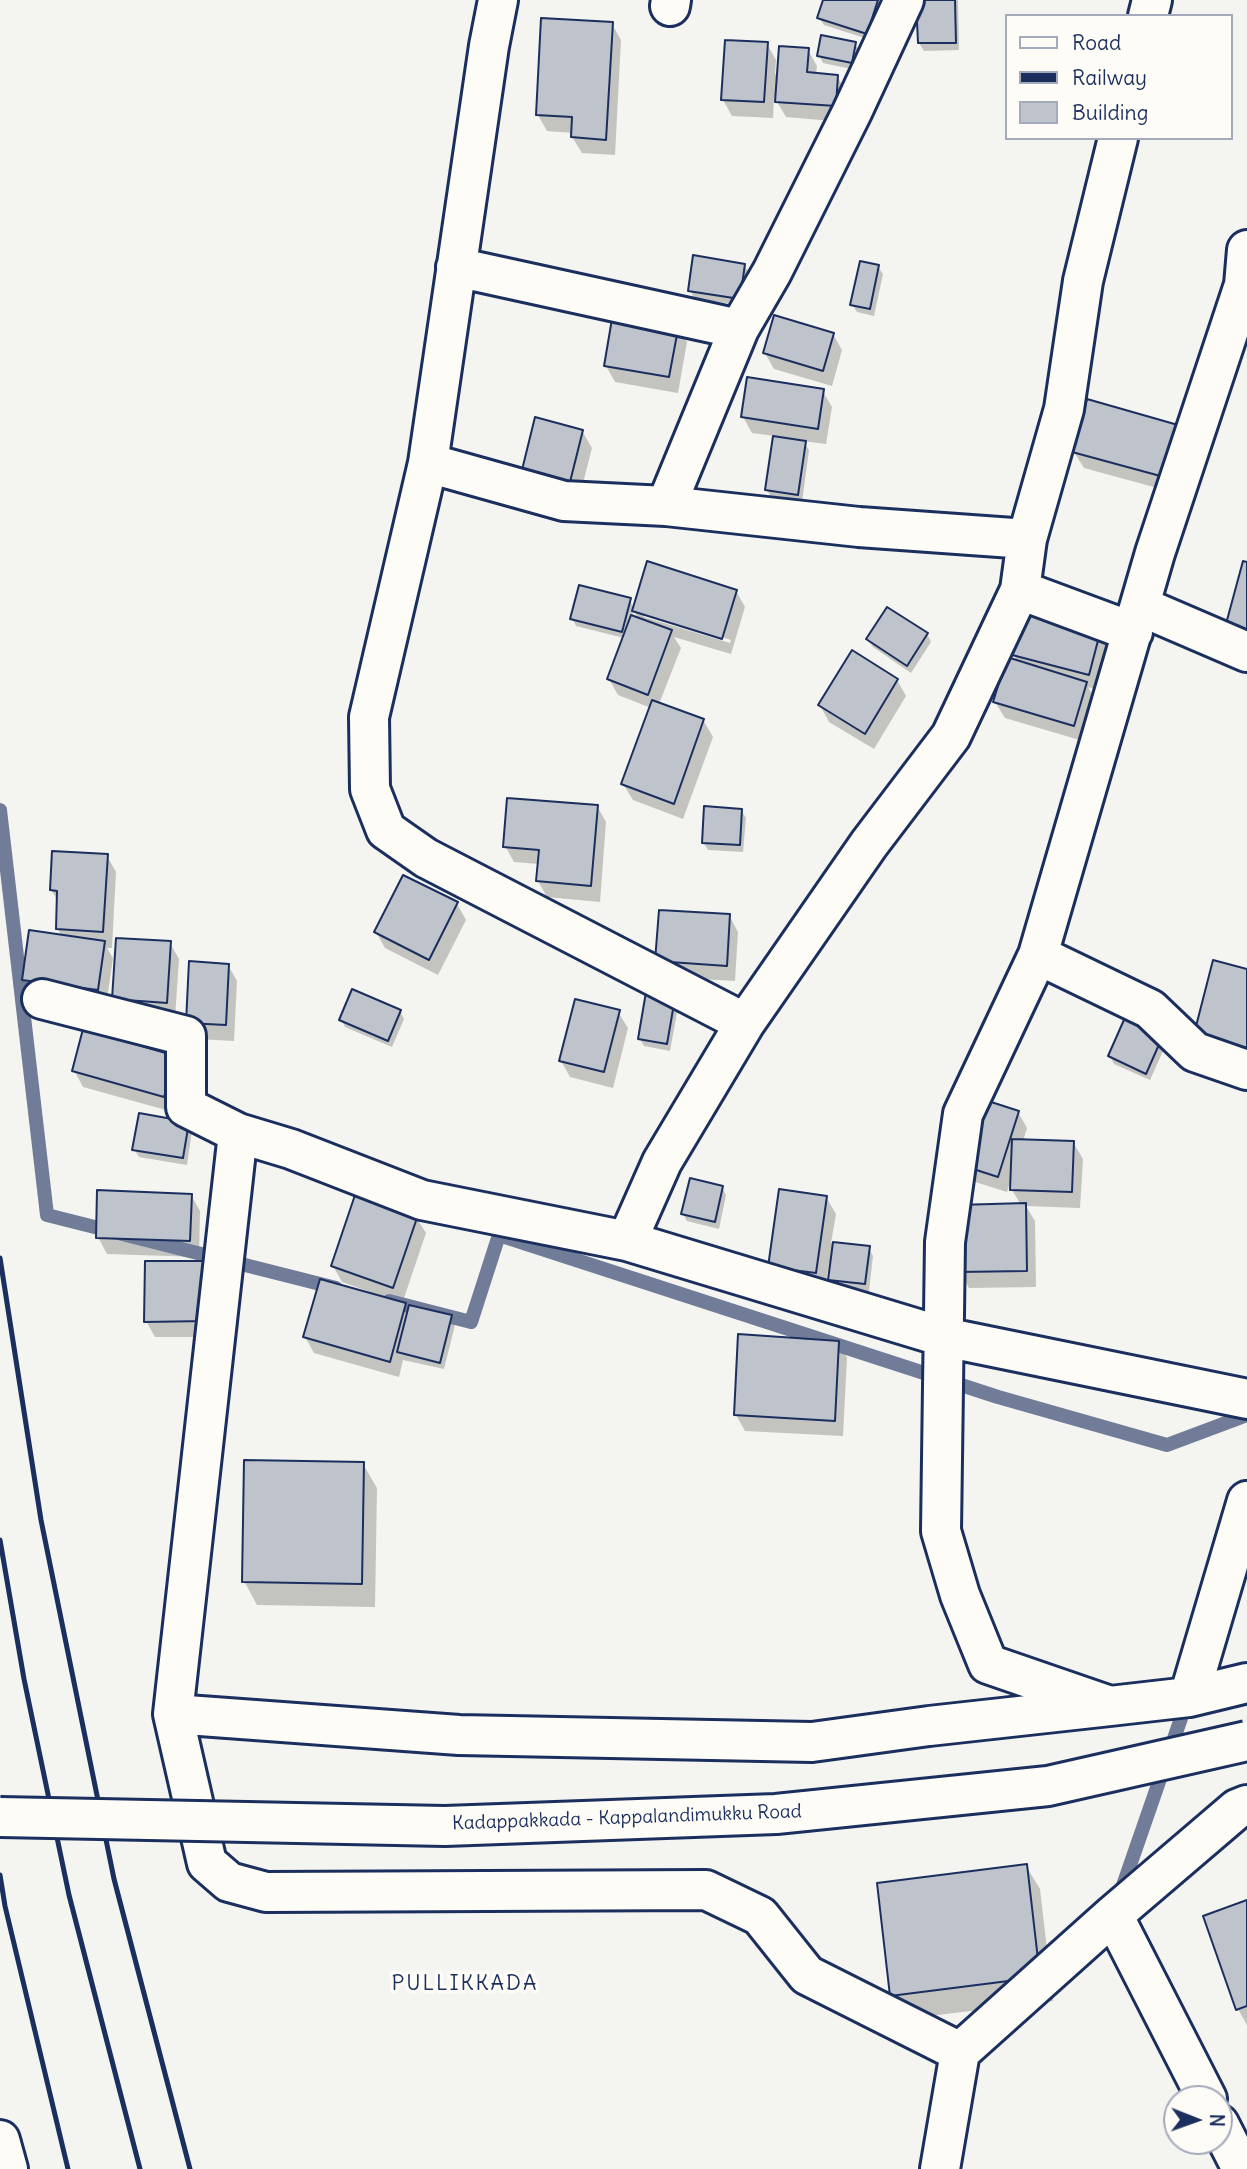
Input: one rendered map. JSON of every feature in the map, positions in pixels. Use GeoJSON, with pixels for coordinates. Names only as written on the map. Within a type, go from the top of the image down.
{"type":"FeatureCollection","features":[{"type":"Feature","properties":{"kind":"street"},"geometry":{"type":"LineString","coordinates":[[498,0],[428,463],[369,717],[370,789],[386,830],[426,858],[745,1023]]}},
{"type":"Feature","properties":{"kind":"street"},"geometry":{"type":"LineString","coordinates":[[666,506],[739,329],[784,248],[904,0]]}},
{"type":"Feature","properties":{"kind":"street"},"geometry":{"type":"LineString","coordinates":[[628,1241],[662,1163],[745,1023],[869,844],[951,736],[1020,590],[1027,539],[1064,409],[1083,281],[1118,140]]}},
{"type":"Feature","properties":{"kind":"street"},"geometry":{"type":"LineString","coordinates":[[456,267],[739,329]]}},
{"type":"Feature","properties":{"kind":"street"},"geometry":{"type":"LineString","coordinates":[[1110,1706],[988,1664],[960,1595],[941,1531],[945,1242],[963,1114],[1038,956],[1155,552],[1246,274]]}},
{"type":"Feature","properties":{"kind":"street"},"geometry":{"type":"LineString","coordinates":[[428,463],[564,501],[666,506],[872,528],[1027,539]]}},
{"type":"Feature","properties":{"kind":"street"},"geometry":{"type":"LineString","coordinates":[[1020,590],[1136,619],[1247,652]]}},
{"type":"Feature","properties":{"kind":"street"},"geometry":{"type":"LineString","coordinates":[[1038,956],[1150,1009],[1195,1052],[1247,1070]]}},
{"type":"Feature","properties":{"kind":"street"},"geometry":{"type":"LineString","coordinates":[[42,999],[186,1036],[186,1107],[238,1133],[290,1149],[422,1200],[628,1241],[944,1337],[1247,1399]]}},
{"type":"Feature","properties":{"kind":"street"},"geometry":{"type":"LineString","coordinates":[[238,1133],[173,1714],[207,1863],[229,1882],[266,1892],[706,1890],[760,1916],[807,1975],[960,2052]]}},
{"type":"Feature","properties":{"kind":"street"},"geometry":{"type":"LineString","coordinates":[[1189,1697],[1247,1501]]}},
{"type":"Feature","properties":{"kind":"street"},"geometry":{"type":"LineString","coordinates":[[173,1714],[458,1735],[812,1742],[1189,1697],[1247,1683]]}},
{"type":"Feature","properties":{"kind":"street","name":"Kadappakkada - Kappalandimukku Road"},"geometry":{"type":"LineString","coordinates":[[0,1817],[445,1826],[776,1814],[1048,1786],[1247,1741]]}},
{"type":"Feature","properties":{"kind":"street"},"geometry":{"type":"LineString","coordinates":[[940,2169],[960,2052],[1113,1915],[1237,1809],[1247,1805]]}},
{"type":"Feature","properties":{"kind":"street"},"geometry":{"type":"LineString","coordinates":[[1113,1915],[1199,2085]]}},
{"type":"Feature","properties":{"kind":"street"},"geometry":{"type":"LineString","coordinates":[[0,2140],[8,2169]]}},
{"type":"Feature","properties":{"kind":"street"},"geometry":{"type":"LineString","coordinates":[[1233,2151],[1242,2169]]}},
{"type":"Feature","properties":{"kind":"building"},"geometry":{"type":"Polygon","coordinates":[[[823,0],[878,0],[867,34],[817,18],[823,0]]]}},
{"type":"Feature","properties":{"kind":"building"},"geometry":{"type":"Polygon","coordinates":[[[916,0],[955,0],[956,43],[918,43],[916,0]]]}},
{"type":"Feature","properties":{"kind":"building"},"geometry":{"type":"Polygon","coordinates":[[[541,18],[613,22],[606,140],[571,137],[572,117],[536,115],[541,18]]]}},
{"type":"Feature","properties":{"kind":"building"},"geometry":{"type":"Polygon","coordinates":[[[821,35],[856,42],[852,63],[817,56],[821,35]]]}},
{"type":"Feature","properties":{"kind":"building"},"geometry":{"type":"Polygon","coordinates":[[[725,40],[768,42],[764,102],[721,100],[725,40]]]}},
{"type":"Feature","properties":{"kind":"building"},"geometry":{"type":"Polygon","coordinates":[[[779,46],[809,48],[807,72],[838,75],[836,106],[775,102],[779,46]]]}},
{"type":"Feature","properties":{"kind":"building"},"geometry":{"type":"Polygon","coordinates":[[[693,255],[745,264],[740,299],[688,291],[693,255]]]}},
{"type":"Feature","properties":{"kind":"building"},"geometry":{"type":"Polygon","coordinates":[[[860,261],[879,265],[870,309],[850,305],[860,261]]]}},
{"type":"Feature","properties":{"kind":"building"},"geometry":{"type":"Polygon","coordinates":[[[613,313],[679,324],[669,377],[604,366],[613,313]]]}},
{"type":"Feature","properties":{"kind":"building"},"geometry":{"type":"Polygon","coordinates":[[[774,315],[834,333],[823,371],[763,353],[774,315]]]}},
{"type":"Feature","properties":{"kind":"building"},"geometry":{"type":"Polygon","coordinates":[[[747,377],[824,389],[818,429],[741,417],[747,377]]]}},
{"type":"Feature","properties":{"kind":"building"},"geometry":{"type":"Polygon","coordinates":[[[1087,399],[1178,425],[1164,477],[1072,452],[1087,399]]]}},
{"type":"Feature","properties":{"kind":"building"},"geometry":{"type":"Polygon","coordinates":[[[535,417],[583,430],[568,490],[520,478],[535,417]]]}},
{"type":"Feature","properties":{"kind":"building"},"geometry":{"type":"Polygon","coordinates":[[[773,436],[806,441],[798,495],[765,490],[773,436]]]}},
{"type":"Feature","properties":{"kind":"building"},"geometry":{"type":"Polygon","coordinates":[[[647,561],[737,590],[722,639],[632,611],[647,561]]]}},
{"type":"Feature","properties":{"kind":"building"},"geometry":{"type":"Polygon","coordinates":[[[1243,561],[1247,562],[1247,642],[1223,635],[1243,561]]]}},
{"type":"Feature","properties":{"kind":"building"},"geometry":{"type":"Polygon","coordinates":[[[579,585],[631,598],[622,632],[570,619],[579,585]]]}},
{"type":"Feature","properties":{"kind":"building"},"geometry":{"type":"Polygon","coordinates":[[[887,607],[928,633],[907,666],[866,639],[887,607]]]}},
{"type":"Feature","properties":{"kind":"building"},"geometry":{"type":"Polygon","coordinates":[[[1024,609],[1101,629],[1089,675],[1012,655],[1024,609]]]}},
{"type":"Feature","properties":{"kind":"building"},"geometry":{"type":"Polygon","coordinates":[[[631,615],[672,630],[648,695],[607,679],[631,615]]]}},
{"type":"Feature","properties":{"kind":"building"},"geometry":{"type":"Polygon","coordinates":[[[852,650],[898,679],[865,734],[818,705],[852,650]]]}},
{"type":"Feature","properties":{"kind":"building"},"geometry":{"type":"Polygon","coordinates":[[[1007,657],[1087,682],[1074,726],[993,702],[1007,657]]]}},
{"type":"Feature","properties":{"kind":"building"},"geometry":{"type":"Polygon","coordinates":[[[652,700],[704,719],[674,804],[621,784],[652,700]]]}},
{"type":"Feature","properties":{"kind":"building"},"geometry":{"type":"Polygon","coordinates":[[[507,798],[598,805],[591,886],[536,881],[539,850],[503,847],[507,798]]]}},
{"type":"Feature","properties":{"kind":"building"},"geometry":{"type":"Polygon","coordinates":[[[704,806],[742,809],[740,845],[702,843],[704,806]]]}},
{"type":"Feature","properties":{"kind":"building"},"geometry":{"type":"Polygon","coordinates":[[[52,851],[108,854],[103,932],[56,929],[57,891],[50,890],[52,851]]]}},
{"type":"Feature","properties":{"kind":"building"},"geometry":{"type":"Polygon","coordinates":[[[403,875],[458,902],[429,960],[374,932],[403,875]]]}},
{"type":"Feature","properties":{"kind":"building"},"geometry":{"type":"Polygon","coordinates":[[[659,910],[730,914],[727,966],[655,961],[659,910]]]}},
{"type":"Feature","properties":{"kind":"building"},"geometry":{"type":"Polygon","coordinates":[[[29,930],[105,941],[98,990],[22,980],[29,930]]]}},
{"type":"Feature","properties":{"kind":"building"},"geometry":{"type":"Polygon","coordinates":[[[116,938],[171,941],[167,1003],[112,999],[116,938]]]}},
{"type":"Feature","properties":{"kind":"building"},"geometry":{"type":"Polygon","coordinates":[[[1213,960],[1247,969],[1247,1053],[1193,1038],[1213,960]]]}},
{"type":"Feature","properties":{"kind":"building"},"geometry":{"type":"Polygon","coordinates":[[[189,961],[229,964],[226,1025],[186,1023],[189,961]]]}},
{"type":"Feature","properties":{"kind":"building"},"geometry":{"type":"Polygon","coordinates":[[[352,989],[401,1010],[388,1041],[339,1020],[352,989]]]}},
{"type":"Feature","properties":{"kind":"building"},"geometry":{"type":"Polygon","coordinates":[[[646,992],[675,998],[667,1044],[638,1039],[646,992]]]}},
{"type":"Feature","properties":{"kind":"building"},"geometry":{"type":"Polygon","coordinates":[[[575,999],[620,1010],[604,1072],[559,1061],[575,999]]]}},
{"type":"Feature","properties":{"kind":"building"},"geometry":{"type":"Polygon","coordinates":[[[1127,1013],[1165,1031],[1146,1074],[1108,1056],[1127,1013]]]}},
{"type":"Feature","properties":{"kind":"building"},"geometry":{"type":"Polygon","coordinates":[[[83,1029],[176,1056],[164,1097],[72,1071],[83,1029]]]}},
{"type":"Feature","properties":{"kind":"building"},"geometry":{"type":"Polygon","coordinates":[[[985,1100],[1019,1111],[998,1177],[964,1166],[985,1100]]]}},
{"type":"Feature","properties":{"kind":"building"},"geometry":{"type":"Polygon","coordinates":[[[139,1113],[189,1122],[183,1158],[132,1150],[139,1113]]]}},
{"type":"Feature","properties":{"kind":"building"},"geometry":{"type":"Polygon","coordinates":[[[1012,1139],[1074,1141],[1072,1192],[1010,1190],[1012,1139]]]}},
{"type":"Feature","properties":{"kind":"building"},"geometry":{"type":"Polygon","coordinates":[[[690,1178],[723,1186],[715,1222],[681,1214],[690,1178]]]}},
{"type":"Feature","properties":{"kind":"building"},"geometry":{"type":"Polygon","coordinates":[[[779,1189],[827,1196],[816,1273],[768,1267],[779,1189]]]}},
{"type":"Feature","properties":{"kind":"building"},"geometry":{"type":"Polygon","coordinates":[[[97,1190],[192,1194],[190,1241],[96,1238],[97,1190]]]}},
{"type":"Feature","properties":{"kind":"building"},"geometry":{"type":"Polygon","coordinates":[[[355,1195],[418,1215],[393,1288],[331,1266],[355,1195]]]}},
{"type":"Feature","properties":{"kind":"building"},"geometry":{"type":"Polygon","coordinates":[[[1026,1203],[1027,1271],[958,1272],[957,1205],[1026,1203]]]}},
{"type":"Feature","properties":{"kind":"building"},"geometry":{"type":"Polygon","coordinates":[[[833,1242],[870,1246],[865,1284],[828,1280],[833,1242]]]}},
{"type":"Feature","properties":{"kind":"building"},"geometry":{"type":"Polygon","coordinates":[[[145,1261],[206,1261],[206,1321],[144,1322],[145,1261]]]}},
{"type":"Feature","properties":{"kind":"building"},"geometry":{"type":"Polygon","coordinates":[[[320,1279],[406,1303],[390,1362],[303,1337],[320,1279]]]}},
{"type":"Feature","properties":{"kind":"building"},"geometry":{"type":"Polygon","coordinates":[[[409,1305],[452,1315],[440,1363],[397,1352],[409,1305]]]}},
{"type":"Feature","properties":{"kind":"building"},"geometry":{"type":"Polygon","coordinates":[[[738,1334],[839,1341],[835,1421],[734,1415],[738,1334]]]}},
{"type":"Feature","properties":{"kind":"building"},"geometry":{"type":"Polygon","coordinates":[[[244,1460],[364,1462],[362,1584],[242,1582],[244,1460]]]}},
{"type":"Feature","properties":{"kind":"building"},"geometry":{"type":"Polygon","coordinates":[[[1027,1864],[1040,1977],[890,1996],[877,1883],[1027,1864]]]}},
{"type":"Feature","properties":{"kind":"building"},"geometry":{"type":"Polygon","coordinates":[[[1247,1900],[1247,2006],[1236,2010],[1203,1916],[1247,1900]]]}},
{"type":"Feature","properties":{"kind":"waterway"},"geometry":{"type":"LineString","coordinates":[[0,810],[47,1215],[336,1288]]}},
{"type":"Feature","properties":{"kind":"waterway"},"geometry":{"type":"LineString","coordinates":[[389,1301],[471,1322],[499,1235],[998,1397],[1167,1445],[1247,1415]]}},
{"type":"Feature","properties":{"kind":"waterway"},"geometry":{"type":"LineString","coordinates":[[1119,1897],[1187,1701]]}},
{"type":"Feature","properties":{"kind":"railway"},"geometry":{"type":"LineString","coordinates":[[0,1258],[41,1520],[114,1879],[190,2169]]}},
{"type":"Feature","properties":{"kind":"railway"},"geometry":{"type":"LineString","coordinates":[[0,1540],[24,1679],[69,1895],[140,2169]]}},
{"type":"Feature","properties":{"kind":"railway"},"geometry":{"type":"LineString","coordinates":[[0,1875],[5,1906],[68,2169]]}},
{"type":"Feature","properties":{"kind":"district","name":"PULLIKKADA"},"geometry":{"type":"Point","coordinates":[465,1984]}}]}
